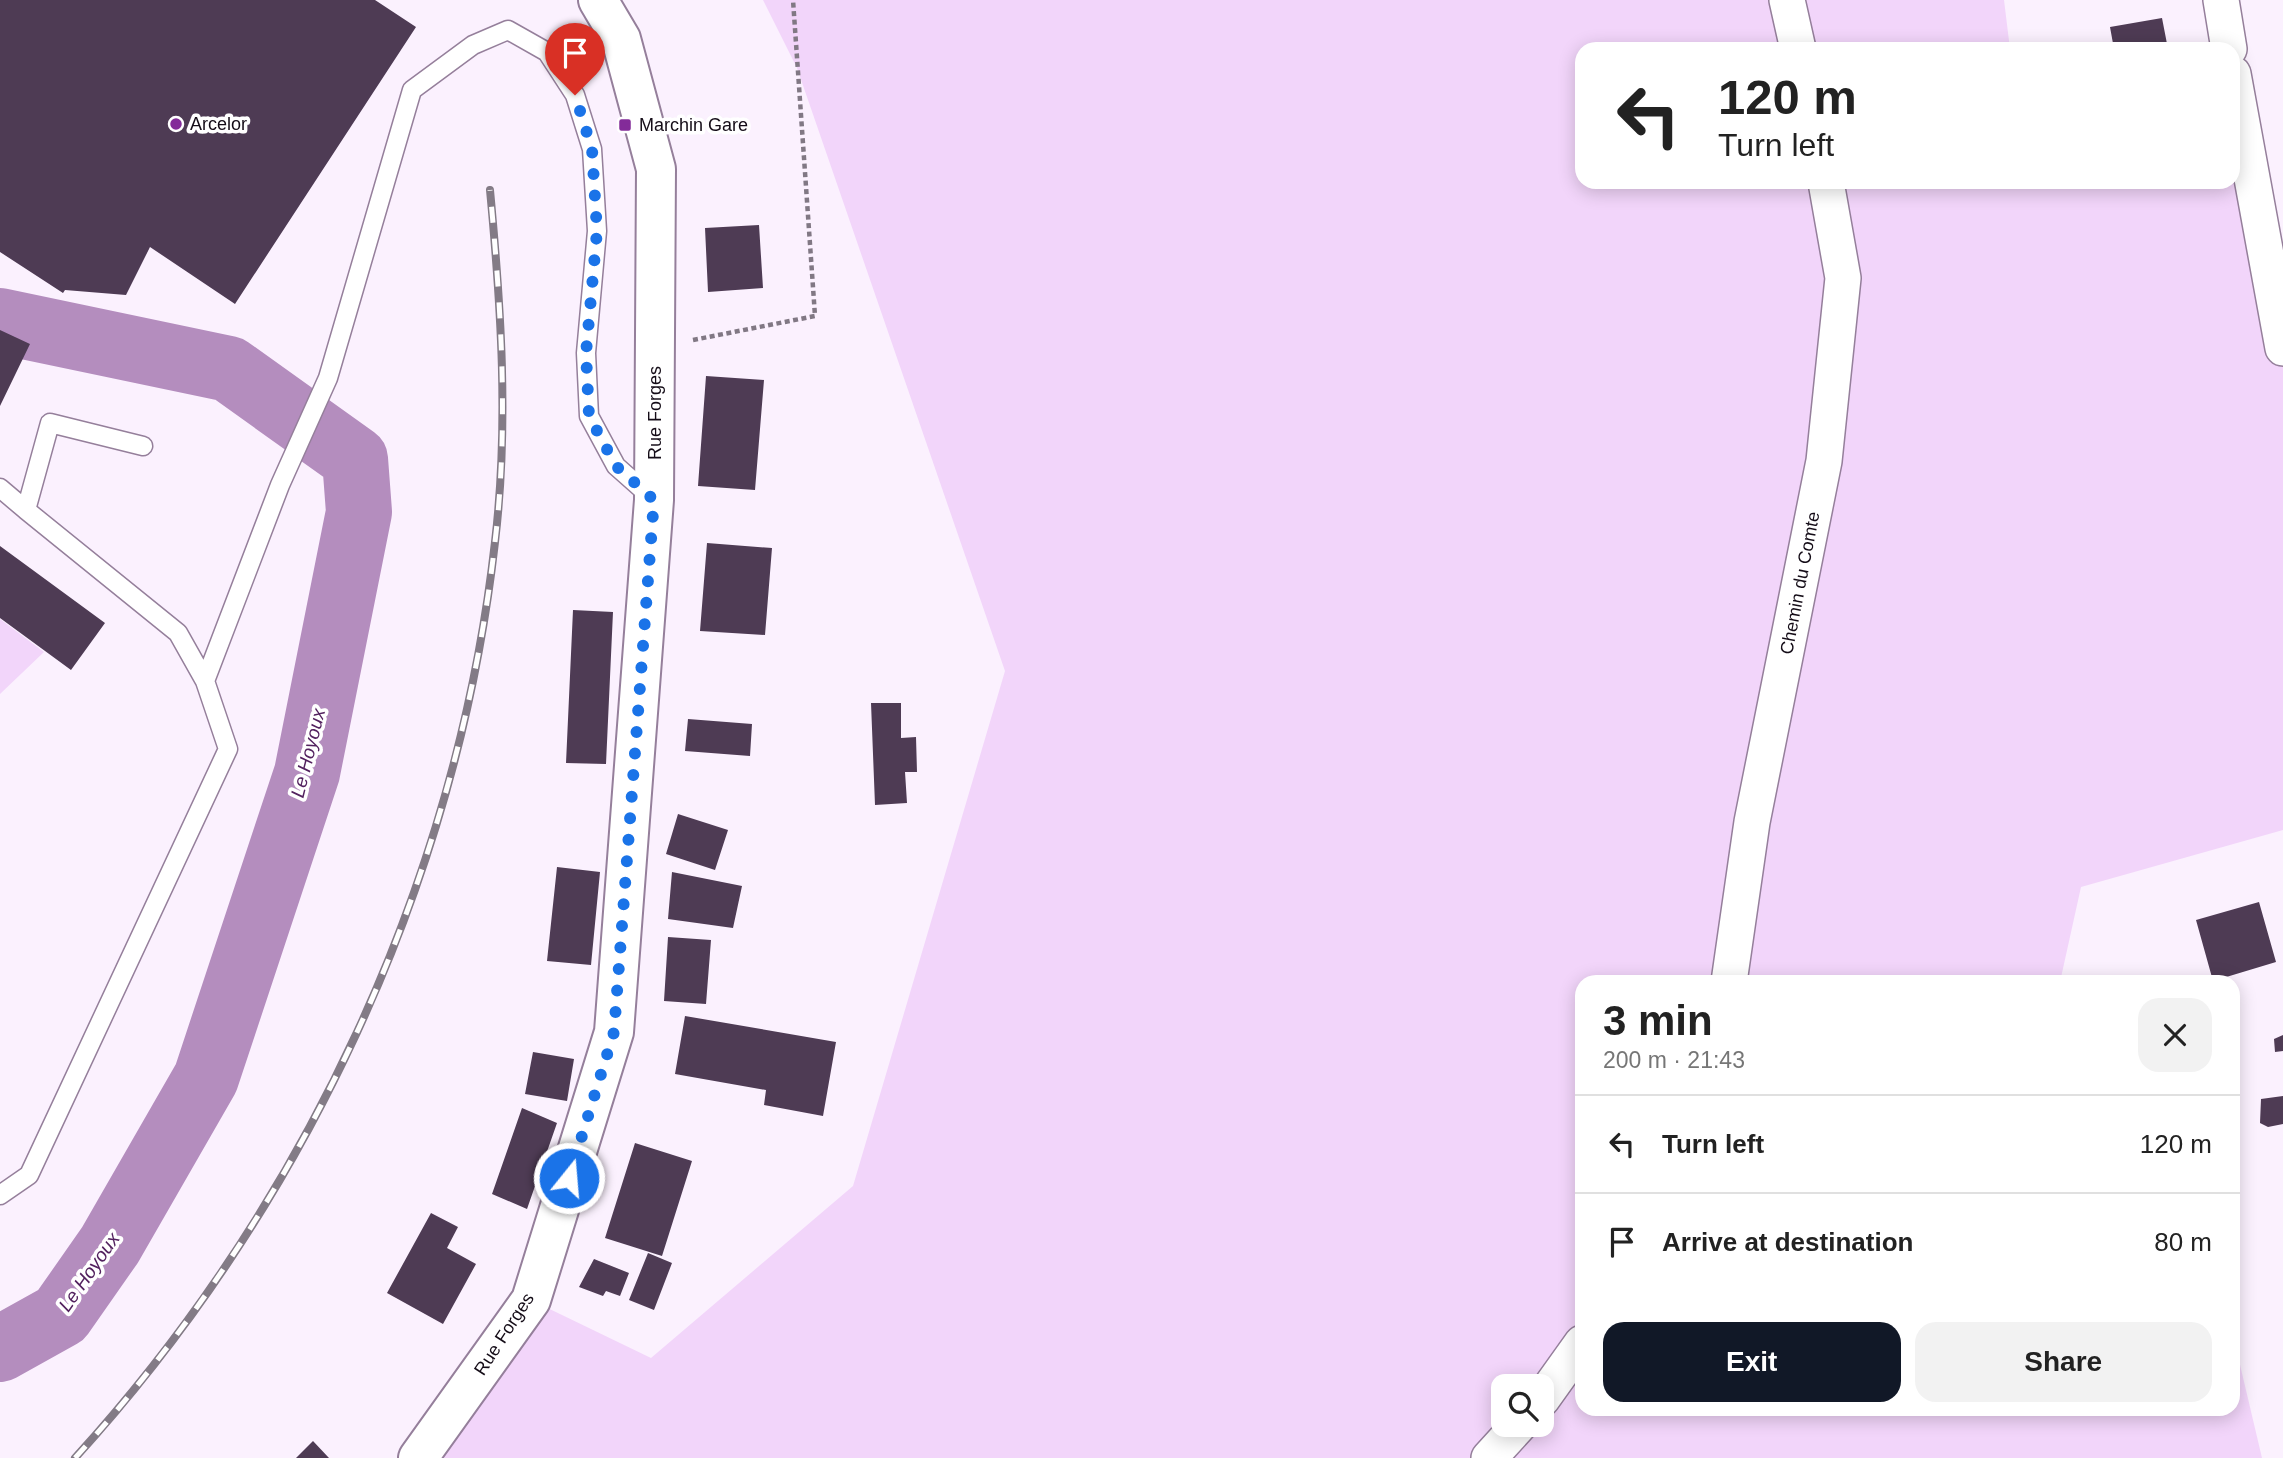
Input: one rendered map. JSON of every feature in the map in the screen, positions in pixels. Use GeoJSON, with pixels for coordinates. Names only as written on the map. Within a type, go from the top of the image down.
{"type":"FeatureCollection","features":[{"type":"Feature","properties":{"kind":"main road","name":"Rue Forges"},"geometry":{"type":"LineString","coordinates":[[418,1458],[531,1300],[614,1032],[654,500],[656,169],[621,39],[598,0]]}},
{"type":"Feature","properties":{"kind":"street"},"geometry":{"type":"LineString","coordinates":[[1787,0],[1796,42]]}},
{"type":"Feature","properties":{"kind":"street"},"geometry":{"type":"LineString","coordinates":[[2221,0],[2228,42]]}},
{"type":"Feature","properties":{"kind":"street"},"geometry":{"type":"LineString","coordinates":[[2240,112],[2283,348]]}},
{"type":"Feature","properties":{"kind":"street","name":"Chemin du Comte"},"geometry":{"type":"LineString","coordinates":[[1729,975],[1752,822],[1824,461],[1843,278],[1827,189]]}},
{"type":"Feature","properties":{"kind":"street"},"geometry":{"type":"LineString","coordinates":[[1554,1382],[1575,1353]]}},
{"type":"Feature","properties":{"kind":"street"},"geometry":{"type":"LineString","coordinates":[[1489,1458],[1508,1437]]}},
{"type":"Feature","properties":{"kind":"lane"},"geometry":{"type":"LineString","coordinates":[[205,681],[280,485],[328,377],[412,90],[473,45],[508,30],[547,52],[575,95],[592,149],[597,231],[586,353],[589,416],[616,466],[654,500]]}},
{"type":"Feature","properties":{"kind":"lane"},"geometry":{"type":"LineString","coordinates":[[26,510],[50,423],[143,446]]}},
{"type":"Feature","properties":{"kind":"lane"},"geometry":{"type":"LineString","coordinates":[[0,488],[178,633],[205,681],[228,749],[29,1175],[0,1195]]}},
{"type":"Feature","properties":{"kind":"path"},"geometry":{"type":"LineString","coordinates":[[655,347],[815,316],[793,0]]}},
{"type":"Feature","properties":{"kind":"shaded area"},"geometry":{"type":"Polygon","coordinates":[[[763,0],[2004,0],[2009,42],[1575,42],[1575,189],[2240,189],[2240,174],[2283,348],[2283,830],[2081,887],[2062,975],[1575,975],[1575,1416],[2240,1416],[2240,1365],[2262,1458],[418,1458],[531,1300],[651,1358],[853,1186],[1005,671],[797,68],[763,0]]]}},
{"type":"Feature","properties":{"kind":"shaded area"},"geometry":{"type":"Polygon","coordinates":[[[0,619],[44,652],[0,694],[0,619]]]}},
{"type":"Feature","properties":{"kind":"building","name":"Arcelor"},"geometry":{"type":"Polygon","coordinates":[[[0,0],[375,0],[416,27],[235,304],[150,247],[126,295],[65,290],[63,293],[0,252],[0,0]]]}},
{"type":"Feature","properties":{"kind":"building"},"geometry":{"type":"Polygon","coordinates":[[[2162,18],[2167,42],[2113,42],[2110,27],[2162,18]]]}},
{"type":"Feature","properties":{"kind":"building"},"geometry":{"type":"Polygon","coordinates":[[[759,225],[763,288],[708,292],[705,228],[759,225]]]}},
{"type":"Feature","properties":{"kind":"building"},"geometry":{"type":"Polygon","coordinates":[[[0,330],[30,344],[0,406],[0,330]]]}},
{"type":"Feature","properties":{"kind":"building"},"geometry":{"type":"Polygon","coordinates":[[[706,376],[764,380],[755,490],[698,486],[706,376]]]}},
{"type":"Feature","properties":{"kind":"building"},"geometry":{"type":"Polygon","coordinates":[[[707,543],[772,548],[765,635],[700,631],[707,543]]]}},
{"type":"Feature","properties":{"kind":"building"},"geometry":{"type":"Polygon","coordinates":[[[0,546],[105,623],[71,670],[0,618],[0,546]]]}},
{"type":"Feature","properties":{"kind":"building"},"geometry":{"type":"Polygon","coordinates":[[[573,610],[613,612],[606,764],[566,763],[573,610]]]}},
{"type":"Feature","properties":{"kind":"building"},"geometry":{"type":"Polygon","coordinates":[[[871,703],[901,703],[901,738],[916,737],[917,772],[905,772],[907,803],[875,805],[871,703]]]}},
{"type":"Feature","properties":{"kind":"building"},"geometry":{"type":"Polygon","coordinates":[[[688,719],[752,724],[750,756],[685,751],[688,719]]]}},
{"type":"Feature","properties":{"kind":"building"},"geometry":{"type":"Polygon","coordinates":[[[678,814],[728,830],[715,870],[666,854],[678,814]]]}},
{"type":"Feature","properties":{"kind":"building"},"geometry":{"type":"Polygon","coordinates":[[[557,867],[600,872],[591,965],[547,961],[557,867]]]}},
{"type":"Feature","properties":{"kind":"building"},"geometry":{"type":"Polygon","coordinates":[[[672,872],[742,886],[733,928],[668,919],[672,872]]]}},
{"type":"Feature","properties":{"kind":"building"},"geometry":{"type":"Polygon","coordinates":[[[2259,902],[2276,962],[2233,975],[2211,975],[2196,920],[2259,902]]]}},
{"type":"Feature","properties":{"kind":"building"},"geometry":{"type":"Polygon","coordinates":[[[668,937],[711,940],[706,1004],[664,1001],[668,937]]]}},
{"type":"Feature","properties":{"kind":"building"},"geometry":{"type":"Polygon","coordinates":[[[685,1016],[836,1042],[823,1116],[764,1105],[766,1090],[675,1074],[685,1016]]]}},
{"type":"Feature","properties":{"kind":"building"},"geometry":{"type":"Polygon","coordinates":[[[2283,1035],[2283,1051],[2275,1052],[2274,1039],[2283,1035]]]}},
{"type":"Feature","properties":{"kind":"building"},"geometry":{"type":"Polygon","coordinates":[[[533,1052],[574,1059],[567,1101],[525,1094],[533,1052]]]}},
{"type":"Feature","properties":{"kind":"building"},"geometry":{"type":"Polygon","coordinates":[[[2283,1096],[2283,1124],[2268,1127],[2260,1123],[2261,1099],[2283,1096]]]}},
{"type":"Feature","properties":{"kind":"building"},"geometry":{"type":"Polygon","coordinates":[[[522,1108],[557,1123],[527,1209],[492,1194],[522,1108]]]}},
{"type":"Feature","properties":{"kind":"building"},"geometry":{"type":"Polygon","coordinates":[[[635,1143],[692,1161],[662,1256],[605,1238],[635,1143]]]}},
{"type":"Feature","properties":{"kind":"building"},"geometry":{"type":"Polygon","coordinates":[[[431,1213],[458,1227],[447,1248],[476,1264],[443,1324],[387,1293],[431,1213]]]}},
{"type":"Feature","properties":{"kind":"building"},"geometry":{"type":"Polygon","coordinates":[[[648,1253],[672,1263],[654,1310],[629,1300],[648,1253]]]}},
{"type":"Feature","properties":{"kind":"building"},"geometry":{"type":"Polygon","coordinates":[[[594,1259],[629,1273],[620,1296],[606,1291],[603,1296],[579,1287],[594,1259]]]}},
{"type":"Feature","properties":{"kind":"building"},"geometry":{"type":"Polygon","coordinates":[[[313,1441],[329,1458],[296,1458],[313,1441]]]}},
{"type":"Feature","properties":{"kind":"waterway","name":"Le Hoyoux"},"geometry":{"type":"LineString","coordinates":[[0,321],[229,369],[355,459],[359,512],[307,773],[206,1078],[110,1245],[61,1315],[0,1349]]}},
{"type":"Feature","properties":{"kind":"railway"},"geometry":{"type":"LineString","coordinates":[[75,1458],[158,1360],[232,1256],[299,1146],[357,1032],[406,914],[446,793],[475,668],[495,542],[499,498],[502,366],[490,190]]}},
{"type":"Feature","properties":{"kind":"place","name":"Arcelor"},"geometry":{"type":"Point","coordinates":[176,124]}},
{"type":"Feature","properties":{"kind":"place","name":"Marchin Gare"},"geometry":{"type":"Point","coordinates":[625,125]}},
{"type":"Feature","properties":{"kind":"route"},"geometry":{"type":"LineString","coordinates":[[569,1178],[614,1032],[654,500],[616,466],[589,416],[586,353],[597,231],[592,149],[575,95]]}}]}
